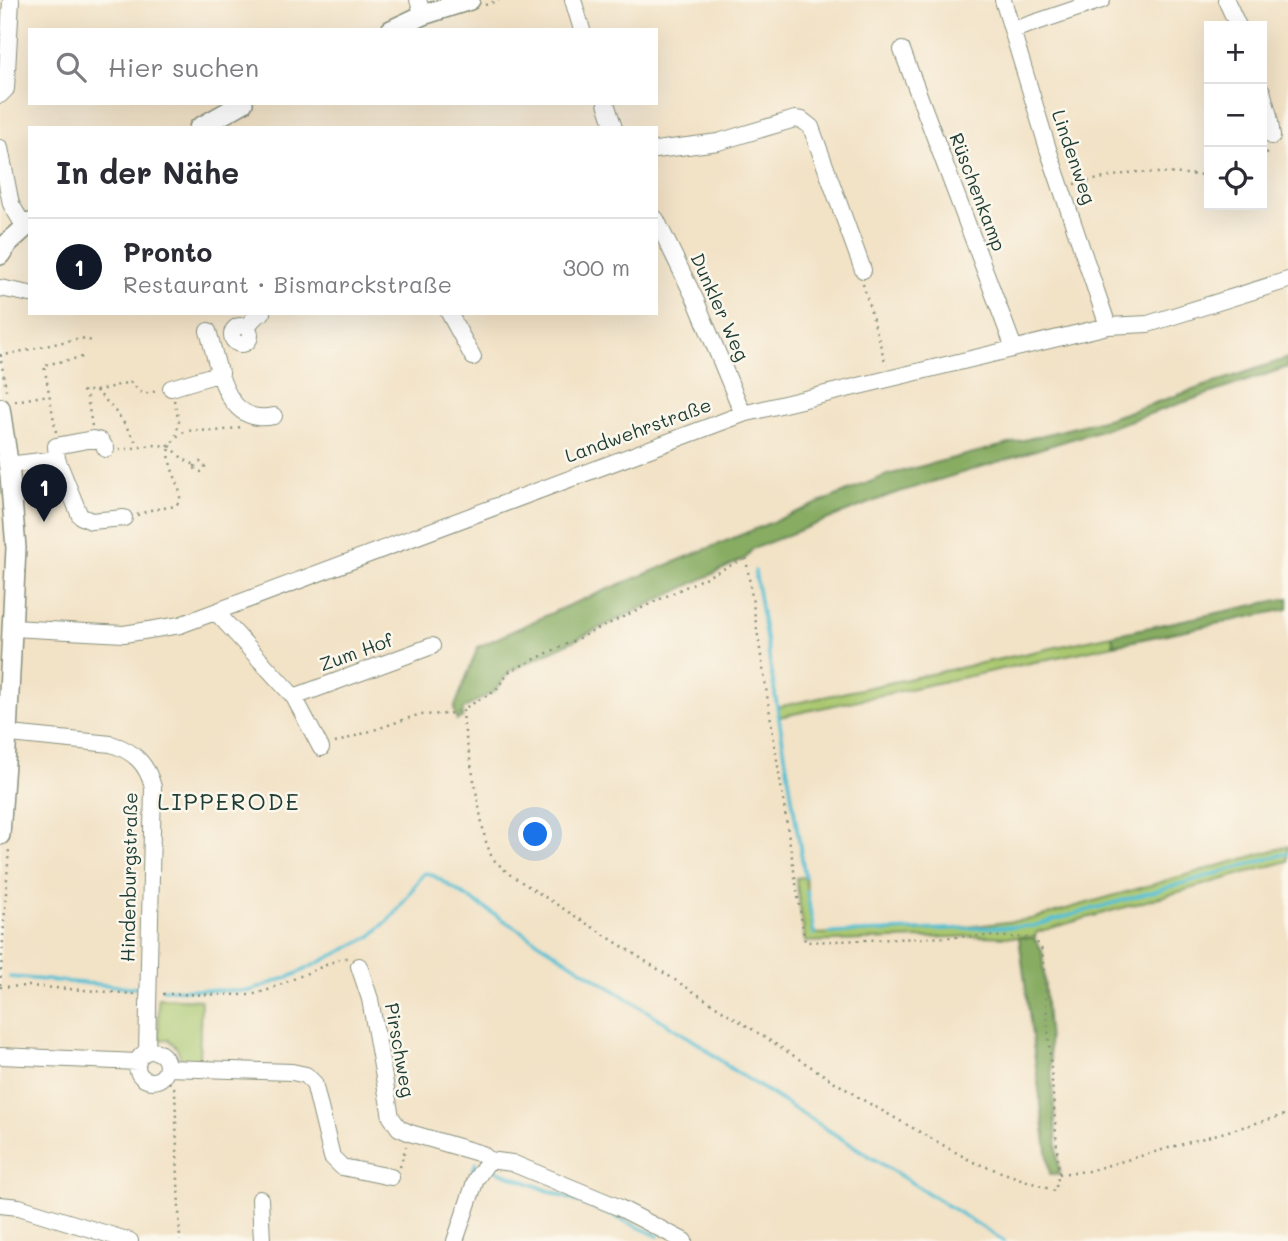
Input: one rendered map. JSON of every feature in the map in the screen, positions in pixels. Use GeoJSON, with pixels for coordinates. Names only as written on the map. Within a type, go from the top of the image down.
{"type":"FeatureCollection","features":[{"type":"Feature","properties":{"kind":"main road"},"geometry":{"type":"LineString","coordinates":[[394,28],[421,8],[470,0]]}},
{"type":"Feature","properties":{"kind":"main road"},"geometry":{"type":"LineString","coordinates":[[203,126],[239,105]]}},
{"type":"Feature","properties":{"kind":"main road"},"geometry":{"type":"LineString","coordinates":[[0,255],[27,224]]}},
{"type":"Feature","properties":{"kind":"main road"},"geometry":{"type":"LineString","coordinates":[[0,835],[16,548],[2,430],[4,405]]}},
{"type":"Feature","properties":{"kind":"street"},"geometry":{"type":"LineString","coordinates":[[0,95],[6,89],[11,0]]}},
{"type":"Feature","properties":{"kind":"street"},"geometry":{"type":"LineString","coordinates":[[573,0],[581,28]]}},
{"type":"Feature","properties":{"kind":"street","name":"Lindenweg"},"geometry":{"type":"LineString","coordinates":[[1003,0],[1040,123],[1108,326]]}},
{"type":"Feature","properties":{"kind":"street"},"geometry":{"type":"LineString","coordinates":[[1013,30],[1102,0]]}},
{"type":"Feature","properties":{"kind":"street"},"geometry":{"type":"LineString","coordinates":[[1227,0],[1236,21]]}},
{"type":"Feature","properties":{"kind":"street","name":"Rüschenkamp"},"geometry":{"type":"LineString","coordinates":[[902,50],[1014,348]]}},
{"type":"Feature","properties":{"kind":"street"},"geometry":{"type":"LineString","coordinates":[[607,105],[613,126]]}},
{"type":"Feature","properties":{"kind":"street"},"geometry":{"type":"LineString","coordinates":[[1267,109],[1272,136]]}},
{"type":"Feature","properties":{"kind":"street"},"geometry":{"type":"LineString","coordinates":[[658,150],[718,142],[795,120],[807,122],[863,270]]}},
{"type":"Feature","properties":{"kind":"street"},"geometry":{"type":"LineString","coordinates":[[0,148],[11,204],[27,224]]}},
{"type":"Feature","properties":{"kind":"street","name":"Dunkler Weg"},"geometry":{"type":"LineString","coordinates":[[658,223],[696,301],[743,414]]}},
{"type":"Feature","properties":{"kind":"street","name":"Landwehrstraße"},"geometry":{"type":"LineString","coordinates":[[12,628],[124,634],[180,625],[743,414],[1108,326],[1148,324],[1288,280]]}},
{"type":"Feature","properties":{"kind":"street"},"geometry":{"type":"LineString","coordinates":[[0,288],[28,293]]}},
{"type":"Feature","properties":{"kind":"street"},"geometry":{"type":"LineString","coordinates":[[246,327],[257,315]]}},
{"type":"Feature","properties":{"kind":"street"},"geometry":{"type":"LineString","coordinates":[[450,315],[473,357]]}},
{"type":"Feature","properties":{"kind":"street"},"geometry":{"type":"LineString","coordinates":[[208,331],[229,398],[235,407],[267,418]]}},
{"type":"Feature","properties":{"kind":"street"},"geometry":{"type":"LineString","coordinates":[[171,388],[221,373]]}},
{"type":"Feature","properties":{"kind":"street"},"geometry":{"type":"LineString","coordinates":[[8,465],[99,444]]}},
{"type":"Feature","properties":{"kind":"street"},"geometry":{"type":"LineString","coordinates":[[57,453],[80,516],[91,521],[124,518]]}},
{"type":"Feature","properties":{"kind":"street"},"geometry":{"type":"LineString","coordinates":[[216,612],[294,697],[321,748]]}},
{"type":"Feature","properties":{"kind":"street","name":"Zum Hof"},"geometry":{"type":"LineString","coordinates":[[294,697],[432,646]]}},
{"type":"Feature","properties":{"kind":"street","name":"Hindenburgstraße"},"geometry":{"type":"LineString","coordinates":[[4,734],[111,744],[125,749],[145,765],[153,788],[148,995],[143,1057]]}},
{"type":"Feature","properties":{"kind":"street","name":"Pirschweg"},"geometry":{"type":"LineString","coordinates":[[359,966],[370,999],[391,1117],[399,1128],[410,1133]]}},
{"type":"Feature","properties":{"kind":"street"},"geometry":{"type":"LineString","coordinates":[[0,1056],[75,1058],[143,1057],[162,1054],[165,1072]]}},
{"type":"Feature","properties":{"kind":"street"},"geometry":{"type":"LineString","coordinates":[[143,1057],[139,1072],[145,1079],[155,1080],[165,1072],[292,1072],[306,1075],[314,1083],[332,1157],[342,1167],[391,1177]]}},
{"type":"Feature","properties":{"kind":"street"},"geometry":{"type":"LineString","coordinates":[[410,1133],[482,1154],[489,1160],[512,1163],[618,1208],[684,1241]]}},
{"type":"Feature","properties":{"kind":"street"},"geometry":{"type":"LineString","coordinates":[[455,1241],[476,1179],[489,1160]]}},
{"type":"Feature","properties":{"kind":"street"},"geometry":{"type":"LineString","coordinates":[[260,1199],[262,1241]]}},
{"type":"Feature","properties":{"kind":"street"},"geometry":{"type":"LineString","coordinates":[[0,1205],[19,1207],[130,1241]]}},
{"type":"Feature","properties":{"kind":"path"},"geometry":{"type":"LineString","coordinates":[[1062,187],[1134,172],[1204,175]]}},
{"type":"Feature","properties":{"kind":"path"},"geometry":{"type":"LineString","coordinates":[[863,270],[863,282],[890,379]]}},
{"type":"Feature","properties":{"kind":"path"},"geometry":{"type":"LineString","coordinates":[[0,356],[81,338],[92,341]]}},
{"type":"Feature","properties":{"kind":"path"},"geometry":{"type":"LineString","coordinates":[[57,453],[44,365],[83,357]]}},
{"type":"Feature","properties":{"kind":"path"},"geometry":{"type":"LineString","coordinates":[[124,518],[176,506],[180,500],[168,459],[170,446],[179,422],[171,388],[147,394],[130,383],[96,391],[83,391],[99,444],[113,451],[138,446],[170,446],[195,465]]}},
{"type":"Feature","properties":{"kind":"path"},"geometry":{"type":"LineString","coordinates":[[96,391],[125,424],[138,446]]}},
{"type":"Feature","properties":{"kind":"path"},"geometry":{"type":"LineString","coordinates":[[4,405],[49,395]]}},
{"type":"Feature","properties":{"kind":"path"},"geometry":{"type":"LineString","coordinates":[[175,437],[188,429],[228,429],[248,426],[267,418]]}},
{"type":"Feature","properties":{"kind":"path"},"geometry":{"type":"LineString","coordinates":[[321,748],[418,715],[448,714],[463,709],[495,691],[510,671],[746,558],[805,942],[982,936],[1034,937],[1042,950],[1059,1174],[1055,1191],[973,1162],[863,1100],[509,874],[492,858],[485,839],[463,709]]}},
{"type":"Feature","properties":{"kind":"path"},"geometry":{"type":"LineString","coordinates":[[0,987],[29,986],[148,995],[251,995],[342,958],[352,959],[359,966]]}},
{"type":"Feature","properties":{"kind":"path"},"geometry":{"type":"LineString","coordinates":[[165,1072],[175,1089],[180,1241]]}},
{"type":"Feature","properties":{"kind":"path"},"geometry":{"type":"LineString","coordinates":[[1059,1174],[1088,1171],[1288,1114]]}},
{"type":"Feature","properties":{"kind":"path"},"geometry":{"type":"LineString","coordinates":[[391,1177],[400,1167],[410,1133]]}},
{"type":"Feature","properties":{"kind":"green space"},"geometry":{"type":"Polygon","coordinates":[[[1288,358],[1288,367],[1111,427],[890,495],[752,549],[746,558],[510,671],[495,691],[463,709],[463,717],[457,720],[454,709],[478,647],[567,606],[887,475],[1110,418],[1288,358]]]}},
{"type":"Feature","properties":{"kind":"green space"},"geometry":{"type":"Polygon","coordinates":[[[1288,598],[1288,609],[1114,645],[1112,635],[1288,598]]]}},
{"type":"Feature","properties":{"kind":"green space"},"geometry":{"type":"Polygon","coordinates":[[[1112,635],[1114,645],[779,717],[777,707],[1112,635]]]}},
{"type":"Feature","properties":{"kind":"green space"},"geometry":{"type":"Polygon","coordinates":[[[1288,846],[1288,861],[1037,932],[1034,938],[982,936],[805,942],[796,878],[805,877],[814,934],[951,929],[1031,919],[1288,846]]]}},
{"type":"Feature","properties":{"kind":"green space"},"geometry":{"type":"Polygon","coordinates":[[[1019,937],[1034,938],[1042,950],[1059,1174],[1050,1174],[1019,937]]]}},
{"type":"Feature","properties":{"kind":"green space"},"geometry":{"type":"Polygon","coordinates":[[[158,998],[201,1000],[199,1060],[182,1061],[177,1048],[168,1039],[159,1040],[158,998]]]}},
{"type":"Feature","properties":{"kind":"waterway"},"geometry":{"type":"LineString","coordinates":[[755,571],[805,877]]}},
{"type":"Feature","properties":{"kind":"waterway"},"geometry":{"type":"LineString","coordinates":[[829,933],[1033,926],[1288,853]]}},
{"type":"Feature","properties":{"kind":"waterway"},"geometry":{"type":"LineString","coordinates":[[163,989],[250,991],[294,975],[370,937],[394,915],[424,873],[431,874],[699,1044],[733,1070],[1004,1241]]}},
{"type":"Feature","properties":{"kind":"waterway"},"geometry":{"type":"LineString","coordinates":[[807,891],[814,934]]}},
{"type":"Feature","properties":{"kind":"waterway"},"geometry":{"type":"LineString","coordinates":[[10,977],[142,988]]}},
{"type":"Feature","properties":{"kind":"waterway"},"geometry":{"type":"LineString","coordinates":[[472,1173],[476,1163]]}},
{"type":"Feature","properties":{"kind":"waterway"},"geometry":{"type":"LineString","coordinates":[[495,1170],[658,1236]]}},
{"type":"Feature","properties":{"kind":"place","name":"Pronto"},"geometry":{"type":"Point","coordinates":[44,522]}},
{"type":"Feature","properties":{"kind":"district","name":"LIPPERODE"},"geometry":{"type":"Point","coordinates":[229,802]}}]}
